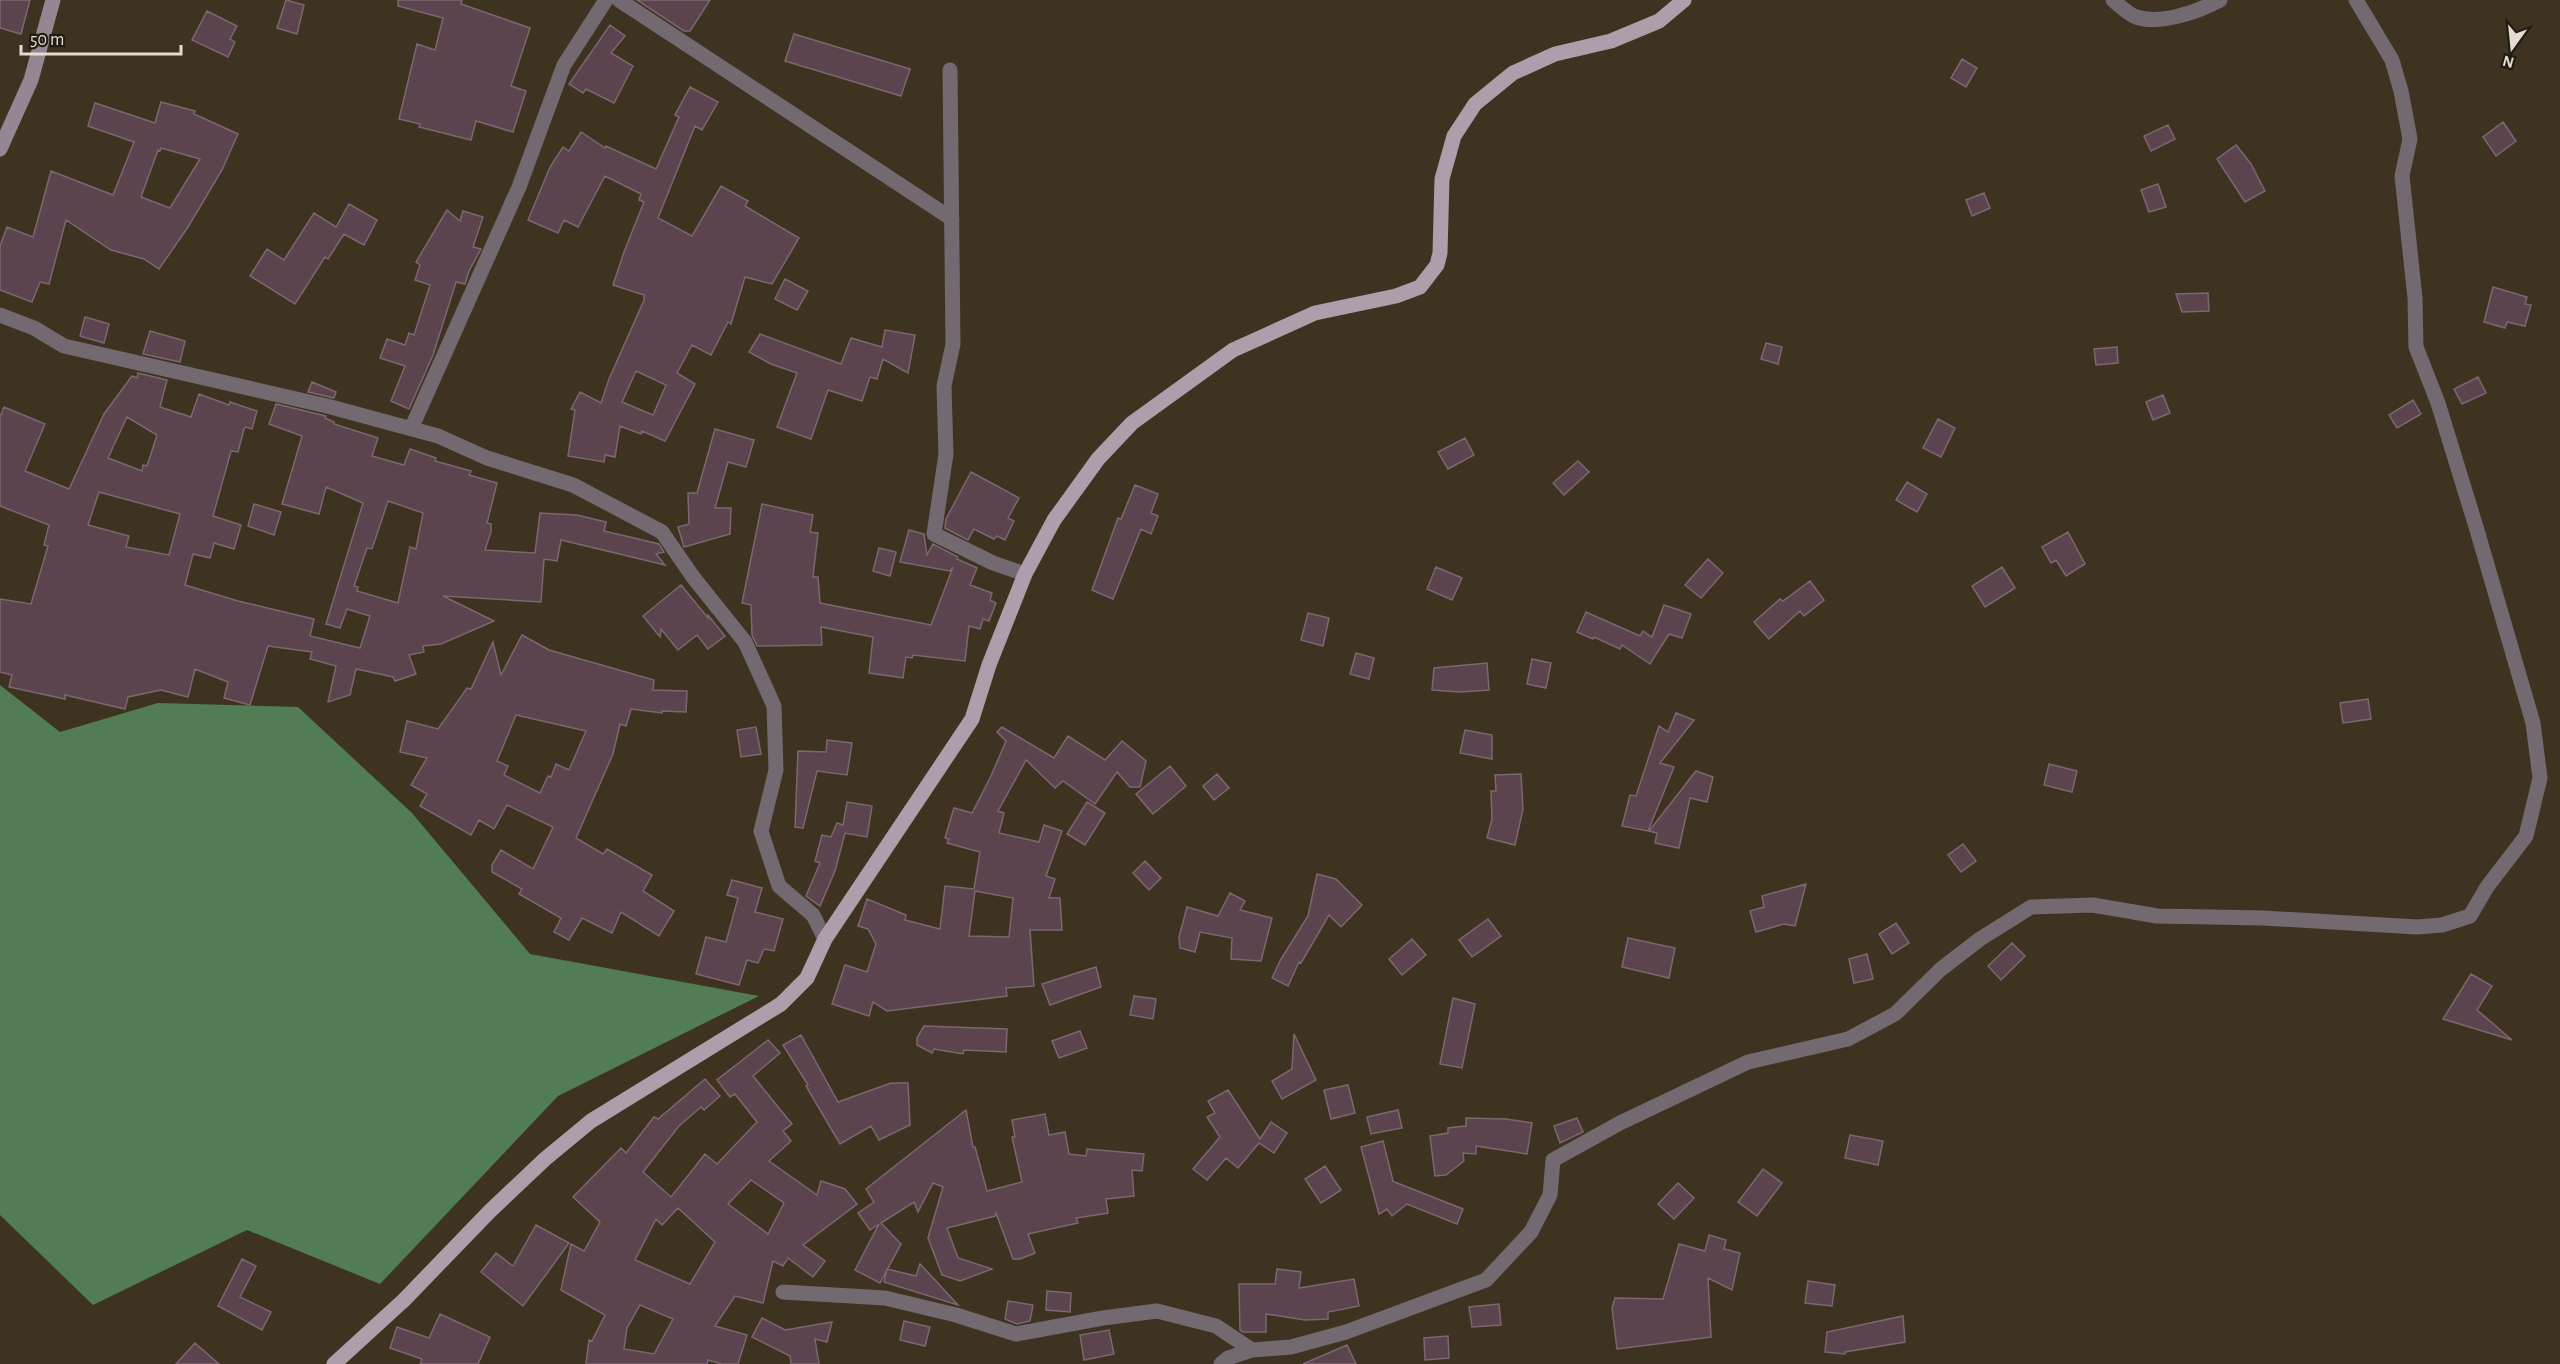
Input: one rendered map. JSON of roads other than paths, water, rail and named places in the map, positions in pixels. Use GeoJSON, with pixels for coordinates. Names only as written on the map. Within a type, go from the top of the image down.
{"type":"FeatureCollection","features":[{"type":"Feature","properties":{"kind":"main road"},"geometry":{"type":"LineString","coordinates":[[0,149],[31,80],[52,0]]}},
{"type":"Feature","properties":{"kind":"main road"},"geometry":{"type":"LineString","coordinates":[[334,1364],[404,1300],[490,1211],[545,1159],[591,1121],[763,1017],[794,993],[807,978],[825,939],[972,719],[988,665],[1025,574],[1054,520],[1098,459],[1132,423],[1242,345],[1315,314],[1396,296],[1420,287],[1437,265],[1440,253],[1442,179],[1454,136],[1475,104],[1513,73],[1555,54],[1611,41],[1659,21],[1684,0]]}},
{"type":"Feature","properties":{"kind":"street"},"geometry":{"type":"LineString","coordinates":[[411,429],[519,187],[564,65],[606,0]]}},
{"type":"Feature","properties":{"kind":"street"},"geometry":{"type":"LineString","coordinates":[[619,0],[952,219]]}},
{"type":"Feature","properties":{"kind":"street"},"geometry":{"type":"LineString","coordinates":[[2113,0],[2133,16],[2151,21],[2204,9],[2220,0]]}},
{"type":"Feature","properties":{"kind":"street"},"geometry":{"type":"LineString","coordinates":[[1221,1364],[1228,1358],[1252,1350],[1291,1347],[1346,1332],[1486,1280],[1531,1232],[1550,1195],[1553,1160],[1620,1123],[1748,1062],[1848,1039],[1886,1019],[1895,1014],[1941,969],[1980,939],[2031,907],[2094,905],[2157,916],[2263,918],[2417,927],[2442,925],[2470,916],[2487,887],[2526,836],[2540,778],[2532,723],[2477,530],[2438,403],[2416,347],[2415,298],[2402,176],[2410,139],[2401,91],[2392,60],[2356,0]]}},
{"type":"Feature","properties":{"kind":"street"},"geometry":{"type":"LineString","coordinates":[[950,70],[953,344],[944,386],[946,454],[934,534],[993,563],[1025,574]]}},
{"type":"Feature","properties":{"kind":"street"},"geometry":{"type":"LineString","coordinates":[[0,315],[34,328],[64,346],[327,406],[438,436],[487,458],[573,485],[662,532],[693,577],[745,642],[774,706],[776,770],[761,831],[779,886],[813,915],[825,939]]}},
{"type":"Feature","properties":{"kind":"street"},"geometry":{"type":"LineString","coordinates":[[783,1292],[885,1298],[956,1315],[1016,1334],[1157,1311],[1216,1326],[1252,1350]]}}]}
